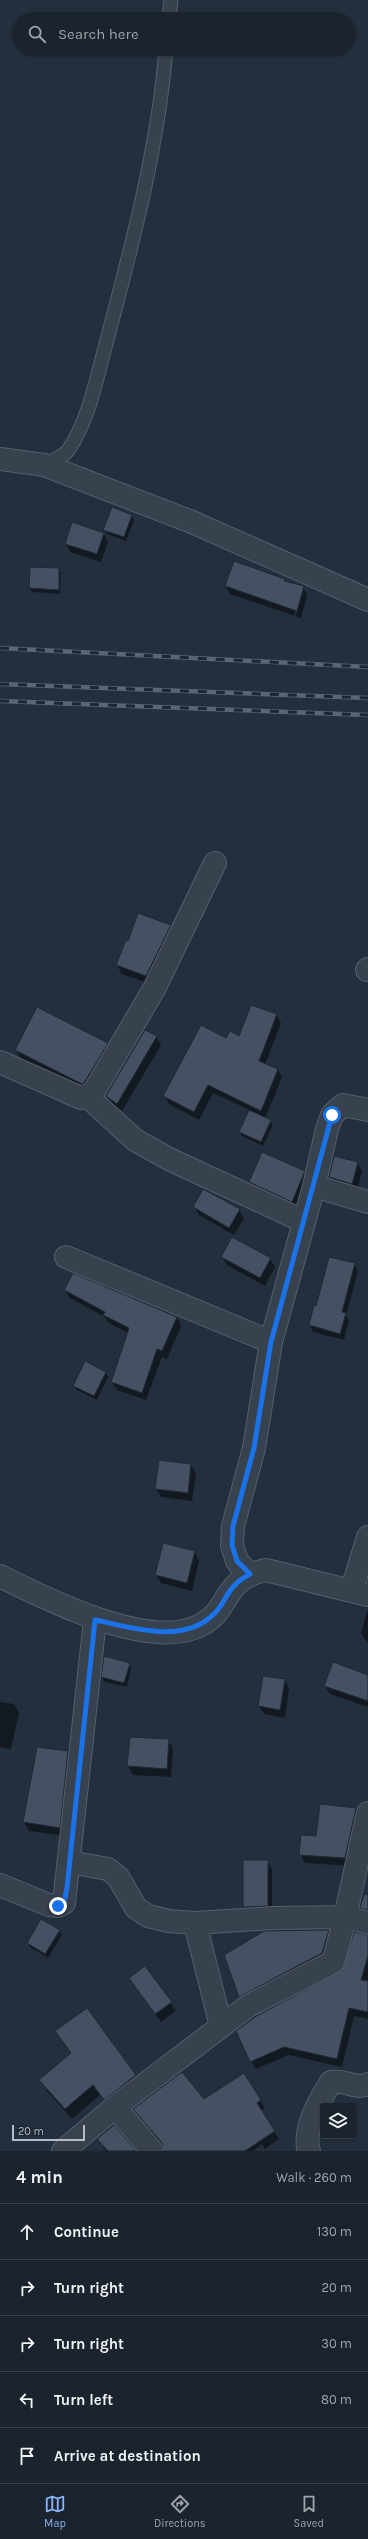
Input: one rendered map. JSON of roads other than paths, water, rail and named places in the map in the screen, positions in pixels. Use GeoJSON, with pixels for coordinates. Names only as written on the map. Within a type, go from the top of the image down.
{"type":"FeatureCollection","features":[{"type":"Feature","properties":{"kind":"street"},"geometry":{"type":"LineString","coordinates":[[0,459],[44,465],[192,522],[368,600]]}},
{"type":"Feature","properties":{"kind":"street"},"geometry":{"type":"LineString","coordinates":[[0,1062],[81,1098],[88,1097],[93,1093],[154,989],[215,863]]}},
{"type":"Feature","properties":{"kind":"street"},"geometry":{"type":"LineString","coordinates":[[88,1097],[135,1140],[169,1159],[303,1221]]}},
{"type":"Feature","properties":{"kind":"street"},"geometry":{"type":"LineString","coordinates":[[250,1574],[237,1561],[232,1545],[233,1526],[254,1448],[271,1342],[332,1115],[343,1105],[368,1110]]}},
{"type":"Feature","properties":{"kind":"street"},"geometry":{"type":"LineString","coordinates":[[314,1186],[368,1202]]}},
{"type":"Feature","properties":{"kind":"street"},"geometry":{"type":"LineString","coordinates":[[66,1257],[271,1342]]}},
{"type":"Feature","properties":{"kind":"street"},"geometry":{"type":"LineString","coordinates":[[0,1576],[64,1608],[95,1620],[164,1632],[187,1630],[202,1625],[212,1616],[234,1585],[250,1574],[266,1570],[360,1592],[368,1537]]}},
{"type":"Feature","properties":{"kind":"street"},"geometry":{"type":"LineString","coordinates":[[0,1885],[49,1905],[58,1906],[64,1903],[95,1620]]}},
{"type":"Feature","properties":{"kind":"street"},"geometry":{"type":"LineString","coordinates":[[64,2151],[115,2107],[248,2006],[333,1962],[347,1917],[349,1895],[368,1813]]}},
{"type":"Feature","properties":{"kind":"street"},"geometry":{"type":"LineString","coordinates":[[69,1862],[108,1869],[118,1877],[136,1908],[148,1916],[195,1923],[273,1918],[347,1917],[368,1923]]}},
{"type":"Feature","properties":{"kind":"street"},"geometry":{"type":"LineString","coordinates":[[195,1923],[221,2026]]}},
{"type":"Feature","properties":{"kind":"street"},"geometry":{"type":"LineString","coordinates":[[309,2151],[307,2144],[308,2130],[331,2082],[337,2081],[360,2087],[368,2084]]}},
{"type":"Feature","properties":{"kind":"street"},"geometry":{"type":"LineString","coordinates":[[115,2107],[152,2151]]}},
{"type":"Feature","properties":{"kind":"lane"},"geometry":{"type":"LineString","coordinates":[[170,12],[171,0]]}},
{"type":"Feature","properties":{"kind":"lane"},"geometry":{"type":"LineString","coordinates":[[44,465],[68,450],[80,429],[89,405],[120,292],[151,157],[163,85],[165,56]]}},
{"type":"Feature","properties":{"kind":"railway"},"geometry":{"type":"LineString","coordinates":[[0,648],[368,667]]}},
{"type":"Feature","properties":{"kind":"railway"},"geometry":{"type":"LineString","coordinates":[[0,684],[368,698]]}},
{"type":"Feature","properties":{"kind":"railway"},"geometry":{"type":"LineString","coordinates":[[0,701],[368,715]]}}]}
